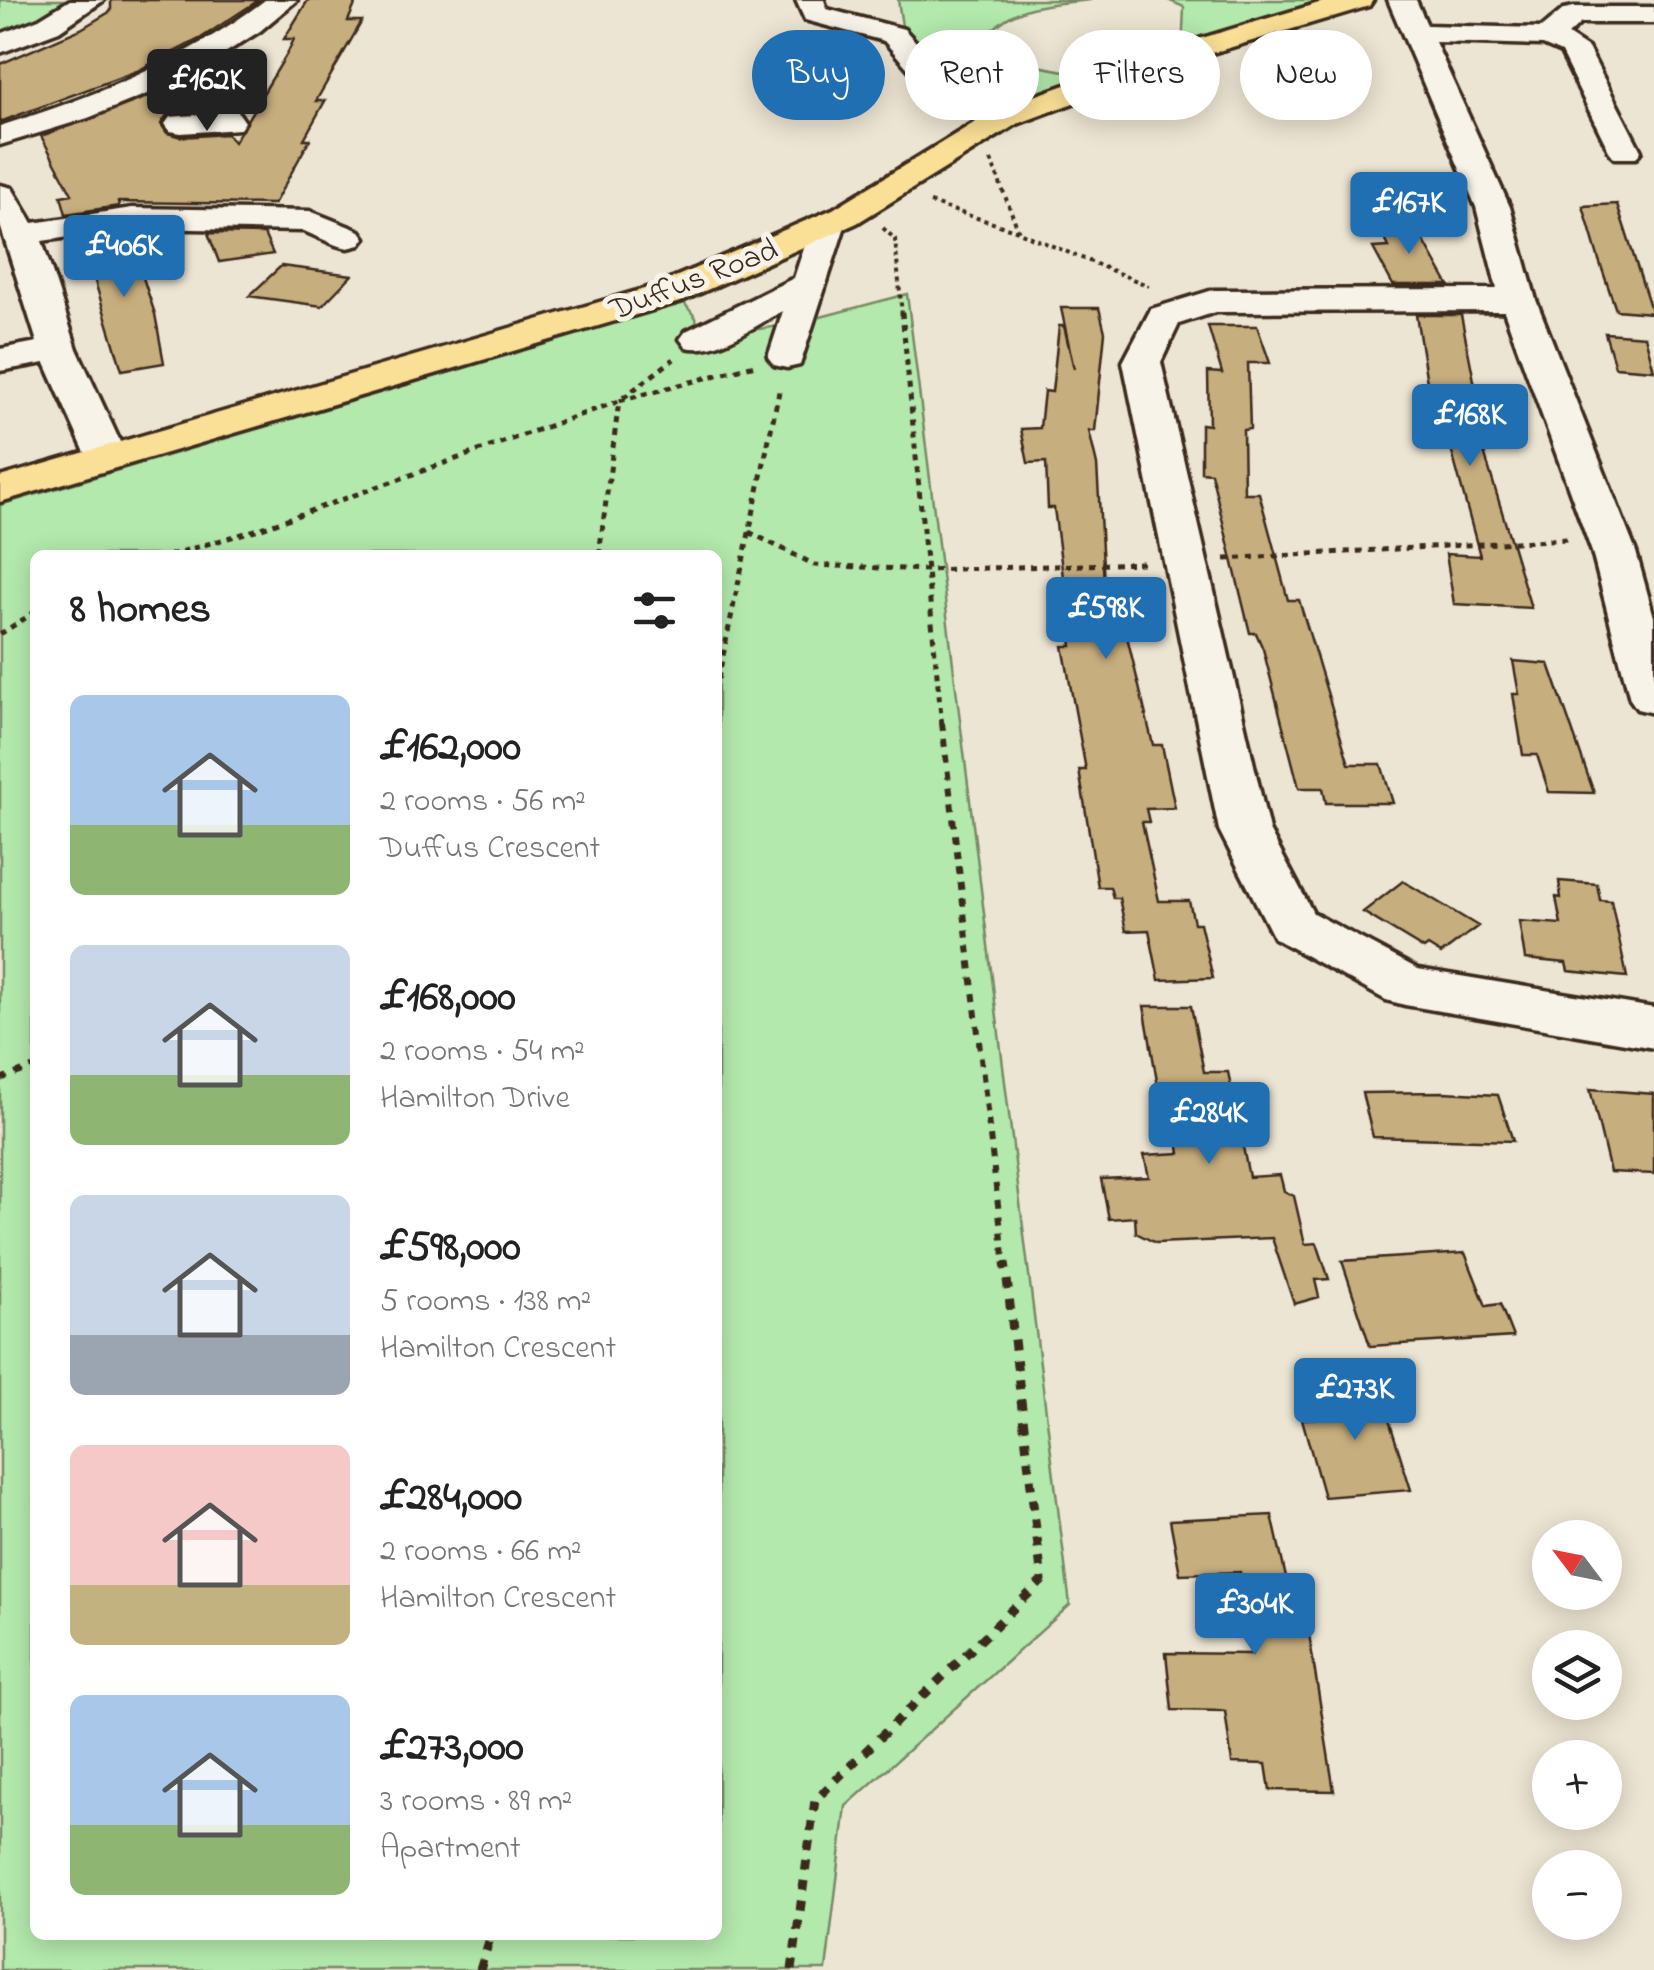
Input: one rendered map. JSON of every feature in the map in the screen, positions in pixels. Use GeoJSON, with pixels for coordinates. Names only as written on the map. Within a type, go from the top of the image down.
{"type":"FeatureCollection","features":[{"type":"Feature","properties":{"kind":"main road","name":"Duffus Road"},"geometry":{"type":"LineString","coordinates":[[0,490],[666,294],[844,216],[993,124],[1182,53],[1359,0]]}},
{"type":"Feature","properties":{"kind":"street"},"geometry":{"type":"LineString","coordinates":[[0,44],[50,24],[90,0]]}},
{"type":"Feature","properties":{"kind":"street"},"geometry":{"type":"LineString","coordinates":[[0,136],[125,96],[240,34],[283,0]]}},
{"type":"Feature","properties":{"kind":"street"},"geometry":{"type":"LineString","coordinates":[[810,0],[814,14],[894,36],[930,75],[993,124]]}},
{"type":"Feature","properties":{"kind":"street"},"geometry":{"type":"LineString","coordinates":[[1548,38],[1574,15],[1654,15]]}},
{"type":"Feature","properties":{"kind":"street"},"geometry":{"type":"LineString","coordinates":[[1410,17],[1548,38],[1578,53],[1620,140],[1654,130]]}},
{"type":"Feature","properties":{"kind":"street"},"geometry":{"type":"LineString","coordinates":[[1410,17],[1492,207],[1518,300],[1608,537],[1654,699]]}},
{"type":"Feature","properties":{"kind":"street"},"geometry":{"type":"LineString","coordinates":[[229,122],[228,79],[257,44],[240,34]]}},
{"type":"Feature","properties":{"kind":"street"},"geometry":{"type":"LineString","coordinates":[[169,74],[228,79]]}},
{"type":"Feature","properties":{"kind":"street"},"geometry":{"type":"LineString","coordinates":[[182,124],[266,122]]}},
{"type":"Feature","properties":{"kind":"street"},"geometry":{"type":"LineString","coordinates":[[0,195],[23,235],[58,349],[107,457]]}},
{"type":"Feature","properties":{"kind":"street"},"geometry":{"type":"LineString","coordinates":[[787,357],[806,286],[844,216]]}},
{"type":"Feature","properties":{"kind":"street"},"geometry":{"type":"LineString","coordinates":[[23,235],[132,218],[310,221],[348,238]]}},
{"type":"Feature","properties":{"kind":"street"},"geometry":{"type":"LineString","coordinates":[[700,338],[806,286]]}},
{"type":"Feature","properties":{"kind":"street"},"geometry":{"type":"LineString","coordinates":[[1518,300],[1213,301],[1164,317],[1142,362],[1244,830],[1293,925],[1405,986],[1654,1028]]}},
{"type":"Feature","properties":{"kind":"street"},"geometry":{"type":"LineString","coordinates":[[0,360],[58,349]]}},
{"type":"Feature","properties":{"kind":"path"},"geometry":{"type":"LineString","coordinates":[[993,124],[1019,232]]}},
{"type":"Feature","properties":{"kind":"path"},"geometry":{"type":"LineString","coordinates":[[886,190],[1019,232],[1196,306]]}},
{"type":"Feature","properties":{"kind":"path"},"geometry":{"type":"LineString","coordinates":[[792,1970],[815,1800],[1042,1582],[926,570],[896,240],[844,216]]}},
{"type":"Feature","properties":{"kind":"path"},"geometry":{"type":"LineString","coordinates":[[600,550],[620,402],[700,338]]}},
{"type":"Feature","properties":{"kind":"path"},"geometry":{"type":"LineString","coordinates":[[187,550],[620,402],[787,357],[722,660]]}},
{"type":"Feature","properties":{"kind":"path"},"geometry":{"type":"LineString","coordinates":[[749,532],[816,564],[926,570],[1185,561],[1608,537]]}},
{"type":"Feature","properties":{"kind":"path"},"geometry":{"type":"LineString","coordinates":[[0,634],[30,615]]}},
{"type":"Feature","properties":{"kind":"path"},"geometry":{"type":"LineString","coordinates":[[0,1079],[30,1069]]}},
{"type":"Feature","properties":{"kind":"path"},"geometry":{"type":"LineString","coordinates":[[480,1970],[489,1940]]}},
{"type":"Feature","properties":{"kind":"green space"},"geometry":{"type":"Polygon","coordinates":[[[0,0],[74,0],[0,38],[0,0]]]}},
{"type":"Feature","properties":{"kind":"green space"},"geometry":{"type":"Polygon","coordinates":[[[898,0],[1091,0],[1031,8],[992,30],[905,30],[904,39],[898,0]]]}},
{"type":"Feature","properties":{"kind":"green space"},"geometry":{"type":"Polygon","coordinates":[[[1168,0],[1359,0],[1259,30],[1240,30],[1240,36],[1220,42],[1220,30],[1183,30],[1184,7],[1168,0]]]}},
{"type":"Feature","properties":{"kind":"green space"},"geometry":{"type":"Polygon","coordinates":[[[1039,65],[1059,70],[1059,86],[1039,93],[1039,65]]]}},
{"type":"Feature","properties":{"kind":"green space"},"geometry":{"type":"Polygon","coordinates":[[[907,294],[1070,1605],[846,1806],[826,1970],[0,1970],[0,505],[464,368],[681,299],[696,318],[700,338],[798,323],[907,294]]]}},
{"type":"Feature","properties":{"kind":"building"},"geometry":{"type":"Polygon","coordinates":[[[111,0],[259,0],[201,38],[137,71],[0,122],[0,64],[81,29],[111,11],[111,0]]]}},
{"type":"Feature","properties":{"kind":"building"},"geometry":{"type":"Polygon","coordinates":[[[308,0],[357,0],[348,21],[362,21],[316,101],[325,101],[304,139],[310,139],[274,204],[118,202],[119,206],[66,214],[61,196],[72,194],[41,136],[169,89],[194,98],[202,111],[167,115],[161,124],[167,133],[181,137],[227,134],[234,142],[288,52],[294,39],[284,39],[308,0]]]}},
{"type":"Feature","properties":{"kind":"building"},"geometry":{"type":"Polygon","coordinates":[[[1402,202],[1449,285],[1393,285],[1373,248],[1389,247],[1382,233],[1403,232],[1402,202]]]}},
{"type":"Feature","properties":{"kind":"building"},"geometry":{"type":"Polygon","coordinates":[[[1617,204],[1652,313],[1616,310],[1599,260],[1583,206],[1617,204]]]}},
{"type":"Feature","properties":{"kind":"building"},"geometry":{"type":"Polygon","coordinates":[[[128,232],[155,314],[164,363],[122,370],[85,249],[75,246],[74,240],[128,232]]]}},
{"type":"Feature","properties":{"kind":"building"},"geometry":{"type":"Polygon","coordinates":[[[208,233],[264,234],[273,254],[219,262],[208,233]]]}},
{"type":"Feature","properties":{"kind":"building"},"geometry":{"type":"Polygon","coordinates":[[[281,266],[352,275],[322,306],[249,296],[281,266]]]}},
{"type":"Feature","properties":{"kind":"building"},"geometry":{"type":"Polygon","coordinates":[[[1061,308],[1099,308],[1105,332],[1095,431],[1089,431],[1097,465],[1104,583],[1114,582],[1153,745],[1162,745],[1175,808],[1146,809],[1149,822],[1142,822],[1159,901],[1189,901],[1194,923],[1200,923],[1213,978],[1159,980],[1149,930],[1126,931],[1119,898],[1113,898],[1110,887],[1098,887],[1079,770],[1086,770],[1063,646],[1072,646],[1054,508],[1048,508],[1046,462],[1028,463],[1021,429],[1040,428],[1044,391],[1052,392],[1059,326],[1064,326],[1074,369],[1061,308]]]}},
{"type":"Feature","properties":{"kind":"building"},"geometry":{"type":"Polygon","coordinates":[[[1416,315],[1461,315],[1481,416],[1487,417],[1494,452],[1484,452],[1531,608],[1454,604],[1446,554],[1480,556],[1441,414],[1432,413],[1416,315]]]}},
{"type":"Feature","properties":{"kind":"building"},"geometry":{"type":"Polygon","coordinates":[[[1208,326],[1257,326],[1270,363],[1248,363],[1250,429],[1243,430],[1244,493],[1259,493],[1288,600],[1299,600],[1349,764],[1381,764],[1393,803],[1326,803],[1323,788],[1299,788],[1263,649],[1256,633],[1250,633],[1211,473],[1201,472],[1201,424],[1209,425],[1208,372],[1222,373],[1208,326]]]}},
{"type":"Feature","properties":{"kind":"building"},"geometry":{"type":"Polygon","coordinates":[[[1605,333],[1645,336],[1654,370],[1615,367],[1605,333]]]}},
{"type":"Feature","properties":{"kind":"building"},"geometry":{"type":"Polygon","coordinates":[[[1513,661],[1549,664],[1594,793],[1549,792],[1537,755],[1523,755],[1513,694],[1519,694],[1513,661]]]}},
{"type":"Feature","properties":{"kind":"building"},"geometry":{"type":"Polygon","coordinates":[[[1403,881],[1478,926],[1441,954],[1428,946],[1424,949],[1363,912],[1403,881]]]}},
{"type":"Feature","properties":{"kind":"building"},"geometry":{"type":"Polygon","coordinates":[[[1559,881],[1597,884],[1600,900],[1611,901],[1627,977],[1568,971],[1566,963],[1525,959],[1519,921],[1561,924],[1556,897],[1561,898],[1559,881]]]}},
{"type":"Feature","properties":{"kind":"building"},"geometry":{"type":"Polygon","coordinates":[[[1144,1006],[1191,1006],[1204,1072],[1228,1072],[1249,1177],[1280,1175],[1284,1191],[1294,1196],[1305,1244],[1317,1243],[1329,1279],[1315,1280],[1319,1297],[1294,1304],[1272,1238],[1156,1243],[1136,1233],[1135,1217],[1109,1219],[1101,1179],[1149,1177],[1144,1155],[1180,1153],[1168,1087],[1158,1087],[1144,1006]]]}},
{"type":"Feature","properties":{"kind":"building"},"geometry":{"type":"Polygon","coordinates":[[[1590,1089],[1654,1094],[1654,1174],[1610,1172],[1590,1089]]]}},
{"type":"Feature","properties":{"kind":"building"},"geometry":{"type":"Polygon","coordinates":[[[1362,1093],[1498,1095],[1513,1141],[1373,1137],[1362,1093]]]}},
{"type":"Feature","properties":{"kind":"building"},"geometry":{"type":"Polygon","coordinates":[[[1465,1253],[1486,1306],[1500,1304],[1513,1337],[1370,1346],[1342,1261],[1465,1253]]]}},
{"type":"Feature","properties":{"kind":"building"},"geometry":{"type":"Polygon","coordinates":[[[1378,1385],[1411,1490],[1324,1497],[1302,1419],[1321,1418],[1313,1389],[1378,1385]]]}},
{"type":"Feature","properties":{"kind":"building"},"geometry":{"type":"Polygon","coordinates":[[[1272,1515],[1297,1627],[1308,1628],[1334,1791],[1270,1790],[1266,1764],[1232,1763],[1225,1711],[1172,1710],[1166,1653],[1251,1654],[1240,1572],[1180,1574],[1170,1520],[1272,1515]]]}}]}
